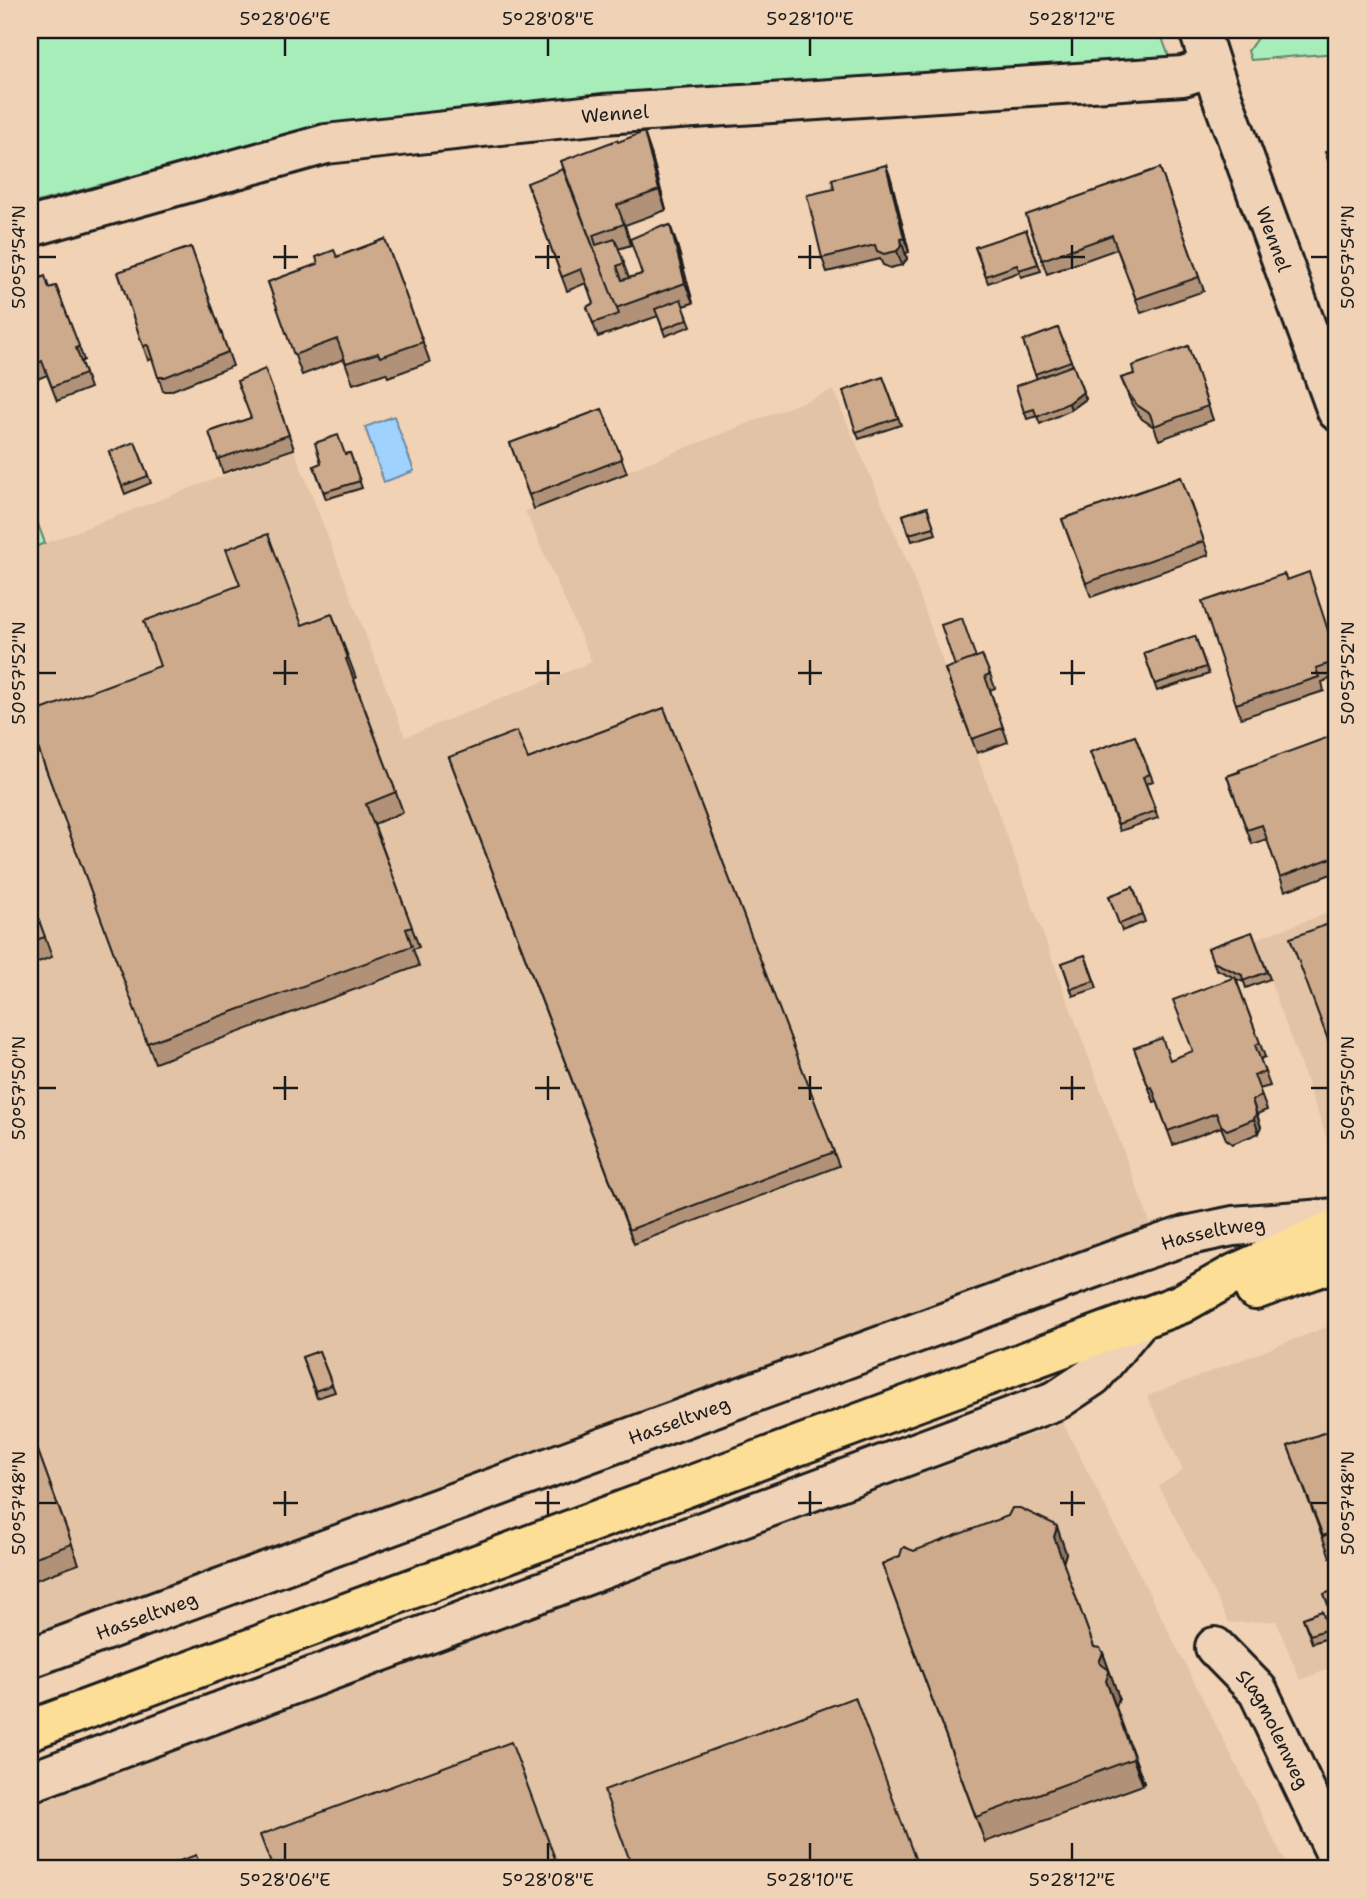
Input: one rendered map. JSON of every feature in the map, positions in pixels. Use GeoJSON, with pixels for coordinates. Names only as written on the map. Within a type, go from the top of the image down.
{"type":"FeatureCollection","features":[{"type":"Feature","properties":{"kind":"main road","name":"Hasseltweg"},"geometry":{"type":"LineString","coordinates":[[30,1730],[1181,1304],[1236,1273],[1337,1228]]}},
{"type":"Feature","properties":{"kind":"main road","name":"Hasseltweg"},"geometry":{"type":"LineString","coordinates":[[1181,1304],[1243,1294],[1337,1261]]}},
{"type":"Feature","properties":{"kind":"street","name":"Wennel"},"geometry":{"type":"LineString","coordinates":[[1199,30],[1337,411]]}},
{"type":"Feature","properties":{"kind":"street","name":"Wennel"},"geometry":{"type":"LineString","coordinates":[[30,227],[326,144],[603,114],[1183,76],[1211,67]]}},
{"type":"Feature","properties":{"kind":"street","name":"Hasseltweg"},"geometry":{"type":"LineString","coordinates":[[30,1658],[1159,1244],[1233,1226],[1337,1218]]}},
{"type":"Feature","properties":{"kind":"street"},"geometry":{"type":"LineString","coordinates":[[30,1782],[1057,1400],[1093,1376],[1141,1318]]}},
{"type":"Feature","properties":{"kind":"street","name":"Slagmolenweg"},"geometry":{"type":"LineString","coordinates":[[1215,1647],[1258,1691],[1337,1856]]}},
{"type":"Feature","properties":{"kind":"shaded area"},"geometry":{"type":"Polygon","coordinates":[[[833,390],[910,568],[1152,1228],[30,1643],[30,549],[294,449],[405,737],[592,662],[525,511],[833,390]]]}},
{"type":"Feature","properties":{"kind":"shaded area"},"geometry":{"type":"Polygon","coordinates":[[[1337,910],[1337,1154],[1333,1155],[1255,939],[1337,910]]]}},
{"type":"Feature","properties":{"kind":"shaded area"},"geometry":{"type":"Polygon","coordinates":[[[1337,1323],[1337,1666],[1300,1680],[1276,1621],[1229,1623],[1159,1486],[1183,1470],[1147,1396],[1337,1323]]]}},
{"type":"Feature","properties":{"kind":"shaded area"},"geometry":{"type":"Polygon","coordinates":[[[1063,1423],[1289,1869],[30,1869],[30,1802],[1063,1423]]]}},
{"type":"Feature","properties":{"kind":"green space"},"geometry":{"type":"Polygon","coordinates":[[[30,30],[1159,30],[1170,59],[357,120],[293,132],[30,204],[30,30]]]}},
{"type":"Feature","properties":{"kind":"green space"},"geometry":{"type":"Polygon","coordinates":[[[1337,30],[1337,53],[1251,60],[1248,51],[1262,31],[1337,30]]]}},
{"type":"Feature","properties":{"kind":"green space"},"geometry":{"type":"Polygon","coordinates":[[[30,503],[45,543],[30,549],[30,503]]]}},
{"type":"Feature","properties":{"kind":"water"},"geometry":{"type":"Polygon","coordinates":[[[394,416],[414,471],[384,482],[365,427],[394,416]]]}},
{"type":"Feature","properties":{"kind":"building"},"geometry":{"type":"Polygon","coordinates":[[[644,132],[659,190],[617,205],[624,224],[593,235],[596,245],[615,239],[624,263],[617,266],[622,280],[642,274],[630,239],[663,225],[670,225],[685,283],[616,308],[561,161],[644,132]]]}},
{"type":"Feature","properties":{"kind":"building"},"geometry":{"type":"Polygon","coordinates":[[[1337,147],[1337,185],[1325,152],[1337,147]]]}},
{"type":"Feature","properties":{"kind":"building"},"geometry":{"type":"Polygon","coordinates":[[[886,165],[904,238],[901,239],[902,245],[897,251],[884,254],[877,251],[875,245],[822,258],[807,195],[834,189],[832,179],[886,165]]]}},
{"type":"Feature","properties":{"kind":"building"},"geometry":{"type":"Polygon","coordinates":[[[1160,168],[1199,277],[1136,299],[1112,235],[1042,260],[1026,215],[1160,168]]]}},
{"type":"Feature","properties":{"kind":"building"},"geometry":{"type":"Polygon","coordinates":[[[563,169],[619,314],[593,323],[587,307],[594,303],[581,269],[562,277],[527,183],[563,169]]]}},
{"type":"Feature","properties":{"kind":"building"},"geometry":{"type":"Polygon","coordinates":[[[1026,230],[1038,264],[1019,270],[1017,265],[986,276],[975,247],[1026,230]]]}},
{"type":"Feature","properties":{"kind":"building"},"geometry":{"type":"Polygon","coordinates":[[[385,239],[423,342],[380,357],[378,353],[346,363],[337,339],[294,355],[268,282],[318,264],[316,257],[334,250],[337,257],[385,239]]]}},
{"type":"Feature","properties":{"kind":"building"},"geometry":{"type":"Polygon","coordinates":[[[191,247],[228,352],[165,377],[158,377],[148,345],[143,346],[118,272],[191,247]]]}},
{"type":"Feature","properties":{"kind":"building"},"geometry":{"type":"Polygon","coordinates":[[[45,276],[49,288],[56,286],[79,346],[76,348],[85,374],[52,387],[42,361],[30,366],[30,282],[45,276]]]}},
{"type":"Feature","properties":{"kind":"building"},"geometry":{"type":"Polygon","coordinates":[[[681,299],[688,319],[663,329],[655,309],[681,299]]]}},
{"type":"Feature","properties":{"kind":"building"},"geometry":{"type":"Polygon","coordinates":[[[1058,328],[1071,361],[1035,374],[1023,341],[1058,328]]]}},
{"type":"Feature","properties":{"kind":"building"},"geometry":{"type":"Polygon","coordinates":[[[1188,346],[1208,406],[1154,426],[1150,414],[1137,405],[1121,378],[1134,374],[1132,366],[1188,346]]]}},
{"type":"Feature","properties":{"kind":"building"},"geometry":{"type":"Polygon","coordinates":[[[1073,365],[1083,392],[1069,403],[1037,417],[1034,409],[1024,412],[1016,386],[1073,365]]]}},
{"type":"Feature","properties":{"kind":"building"},"geometry":{"type":"Polygon","coordinates":[[[265,369],[289,435],[218,459],[209,432],[251,418],[237,381],[265,369]]]}},
{"type":"Feature","properties":{"kind":"building"},"geometry":{"type":"Polygon","coordinates":[[[883,377],[898,418],[856,432],[843,391],[883,377]]]}},
{"type":"Feature","properties":{"kind":"building"},"geometry":{"type":"Polygon","coordinates":[[[602,409],[622,459],[529,495],[510,443],[602,409]]]}},
{"type":"Feature","properties":{"kind":"building"},"geometry":{"type":"Polygon","coordinates":[[[338,435],[345,454],[350,453],[360,481],[324,492],[314,466],[321,463],[315,443],[338,435]]]}},
{"type":"Feature","properties":{"kind":"building"},"geometry":{"type":"Polygon","coordinates":[[[135,442],[148,476],[122,486],[109,452],[135,442]]]}},
{"type":"Feature","properties":{"kind":"building"},"geometry":{"type":"Polygon","coordinates":[[[1181,477],[1204,541],[1086,583],[1062,519],[1181,477]]]}},
{"type":"Feature","properties":{"kind":"building"},"geometry":{"type":"Polygon","coordinates":[[[927,507],[934,527],[909,534],[903,515],[927,507]]]}},
{"type":"Feature","properties":{"kind":"building"},"geometry":{"type":"Polygon","coordinates":[[[268,534],[302,625],[332,614],[396,792],[366,804],[412,927],[406,929],[412,946],[147,1043],[30,726],[30,714],[160,666],[144,621],[240,585],[226,549],[268,534]]]}},
{"type":"Feature","properties":{"kind":"building"},"geometry":{"type":"Polygon","coordinates":[[[1309,572],[1337,661],[1316,668],[1319,677],[1236,704],[1202,602],[1284,574],[1287,580],[1309,572]]]}},
{"type":"Feature","properties":{"kind":"building"},"geometry":{"type":"Polygon","coordinates":[[[962,618],[976,658],[955,666],[941,625],[962,618]]]}},
{"type":"Feature","properties":{"kind":"building"},"geometry":{"type":"Polygon","coordinates":[[[1195,636],[1206,667],[1155,684],[1144,653],[1195,636]]]}},
{"type":"Feature","properties":{"kind":"building"},"geometry":{"type":"Polygon","coordinates":[[[982,655],[990,674],[985,676],[1003,728],[972,739],[945,669],[982,655]]]}},
{"type":"Feature","properties":{"kind":"building"},"geometry":{"type":"Polygon","coordinates":[[[664,708],[834,1152],[629,1230],[449,757],[517,731],[528,759],[664,708]]]}},
{"type":"Feature","properties":{"kind":"building"},"geometry":{"type":"Polygon","coordinates":[[[1337,734],[1337,856],[1280,877],[1262,825],[1247,830],[1227,776],[1337,734]]]}},
{"type":"Feature","properties":{"kind":"building"},"geometry":{"type":"Polygon","coordinates":[[[1135,736],[1150,774],[1143,777],[1156,811],[1118,824],[1090,752],[1135,736]]]}},
{"type":"Feature","properties":{"kind":"building"},"geometry":{"type":"Polygon","coordinates":[[[1133,887],[1143,915],[1119,924],[1109,896],[1133,887]]]}},
{"type":"Feature","properties":{"kind":"building"},"geometry":{"type":"Polygon","coordinates":[[[30,896],[45,937],[30,942],[30,896]]]}},
{"type":"Feature","properties":{"kind":"building"},"geometry":{"type":"Polygon","coordinates":[[[1337,921],[1337,1064],[1290,938],[1337,921]]]}},
{"type":"Feature","properties":{"kind":"building"},"geometry":{"type":"Polygon","coordinates":[[[1252,932],[1267,972],[1243,981],[1242,975],[1213,962],[1208,948],[1252,932]]]}},
{"type":"Feature","properties":{"kind":"building"},"geometry":{"type":"Polygon","coordinates":[[[1085,955],[1094,981],[1071,989],[1062,963],[1085,955]]]}},
{"type":"Feature","properties":{"kind":"building"},"geometry":{"type":"Polygon","coordinates":[[[1235,977],[1260,1043],[1255,1045],[1265,1072],[1254,1075],[1262,1096],[1252,1100],[1256,1113],[1254,1119],[1227,1130],[1221,1125],[1216,1113],[1168,1131],[1134,1048],[1162,1038],[1170,1060],[1193,1051],[1173,1000],[1235,977]]]}},
{"type":"Feature","properties":{"kind":"building"},"geometry":{"type":"Polygon","coordinates":[[[319,1351],[332,1385],[315,1391],[302,1357],[319,1351]]]}},
{"type":"Feature","properties":{"kind":"building"},"geometry":{"type":"Polygon","coordinates":[[[1337,1428],[1337,1531],[1323,1536],[1288,1446],[1337,1428]]]}},
{"type":"Feature","properties":{"kind":"building"},"geometry":{"type":"Polygon","coordinates":[[[30,1429],[72,1544],[30,1559],[30,1429]]]}},
{"type":"Feature","properties":{"kind":"building"},"geometry":{"type":"Polygon","coordinates":[[[1012,1508],[1020,1508],[1057,1527],[1054,1537],[1094,1647],[1100,1648],[1103,1653],[1099,1662],[1108,1669],[1106,1681],[1134,1758],[976,1817],[882,1564],[900,1556],[904,1547],[914,1551],[1008,1516],[1012,1508]]]}},
{"type":"Feature","properties":{"kind":"building"},"geometry":{"type":"Polygon","coordinates":[[[1337,1589],[1337,1629],[1324,1594],[1337,1589]]]}},
{"type":"Feature","properties":{"kind":"building"},"geometry":{"type":"Polygon","coordinates":[[[1322,1611],[1328,1629],[1310,1635],[1303,1618],[1322,1611]]]}},
{"type":"Feature","properties":{"kind":"building"},"geometry":{"type":"Polygon","coordinates":[[[855,1697],[919,1869],[633,1869],[604,1790],[855,1697]]]}},
{"type":"Feature","properties":{"kind":"building"},"geometry":{"type":"Polygon","coordinates":[[[511,1742],[559,1869],[273,1869],[260,1835],[511,1742]]]}},
{"type":"Feature","properties":{"kind":"building"},"geometry":{"type":"Polygon","coordinates":[[[196,1855],[201,1869],[157,1869],[196,1855]]]}}]}
